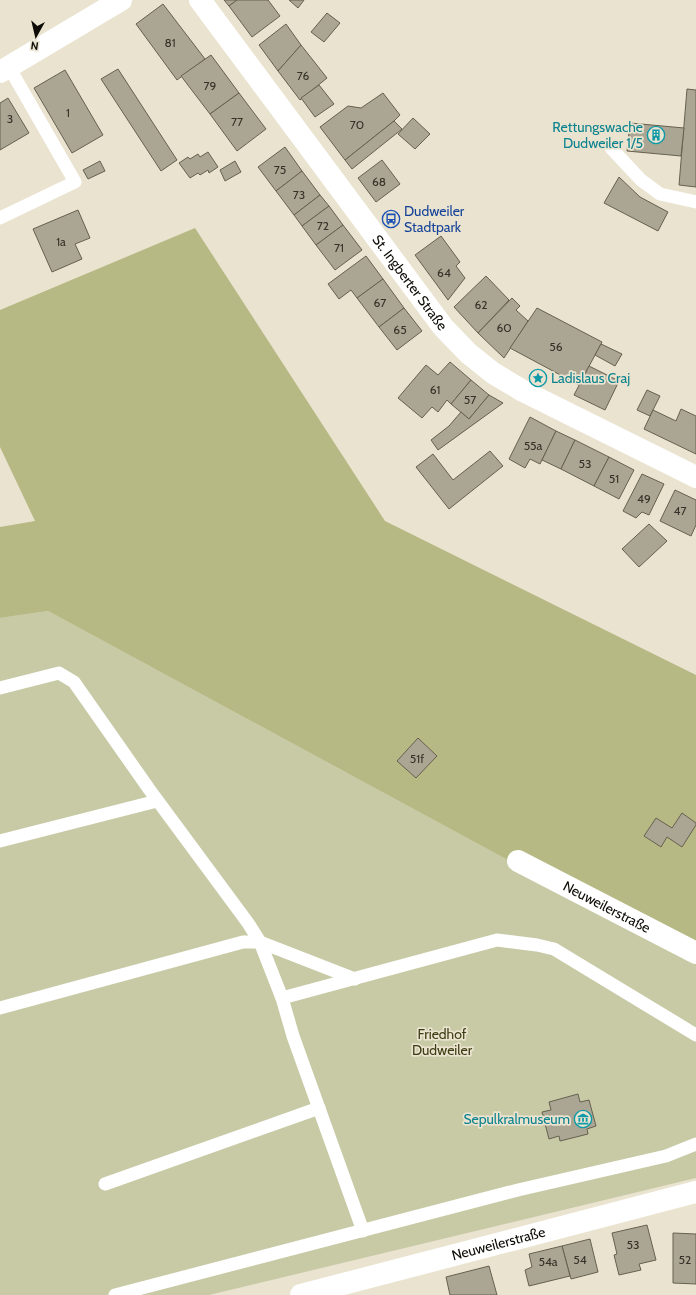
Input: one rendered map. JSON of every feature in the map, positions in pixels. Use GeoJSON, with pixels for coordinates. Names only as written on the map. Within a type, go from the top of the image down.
{"type":"FeatureCollection","features":[{"type":"Feature","properties":{"kind":"street"},"geometry":{"type":"LineString","coordinates":[[4,69],[121,0]]}},
{"type":"Feature","properties":{"kind":"street","name":"St. Ingberter Straße"},"geometry":{"type":"LineString","coordinates":[[200,0],[443,327],[468,353],[492,373],[523,391],[696,477]]}},
{"type":"Feature","properties":{"kind":"street","name":"Neuweilerstraße"},"geometry":{"type":"LineString","coordinates":[[518,861],[696,953]]}},
{"type":"Feature","properties":{"kind":"street","name":"Neuweilerstraße"},"geometry":{"type":"LineString","coordinates":[[301,1295],[696,1192]]}},
{"type":"Feature","properties":{"kind":"lane"},"geometry":{"type":"LineString","coordinates":[[0,218],[75,182],[4,69]]}},
{"type":"Feature","properties":{"kind":"lane"},"geometry":{"type":"LineString","coordinates":[[611,148],[641,180],[660,194],[696,202]]}},
{"type":"Feature","properties":{"kind":"lane"},"geometry":{"type":"LineString","coordinates":[[0,688],[59,673],[74,682],[157,801],[248,923],[260,942],[282,998],[293,1036],[363,1231]]}},
{"type":"Feature","properties":{"kind":"lane"},"geometry":{"type":"LineString","coordinates":[[0,842],[157,801]]}},
{"type":"Feature","properties":{"kind":"lane"},"geometry":{"type":"LineString","coordinates":[[282,998],[497,940],[537,945],[554,949],[696,1035]]}},
{"type":"Feature","properties":{"kind":"lane"},"geometry":{"type":"LineString","coordinates":[[0,1008],[243,942],[260,942],[355,979]]}},
{"type":"Feature","properties":{"kind":"lane"},"geometry":{"type":"LineString","coordinates":[[105,1184],[319,1108]]}},
{"type":"Feature","properties":{"kind":"lane"},"geometry":{"type":"LineString","coordinates":[[115,1295],[518,1190],[666,1156],[696,1144]]}},
{"type":"Feature","properties":{"kind":"green space"},"geometry":{"type":"Polygon","coordinates":[[[195,228],[385,521],[696,675],[696,962],[48,611],[0,618],[0,527],[35,521],[0,447],[0,310],[195,228]]]}},
{"type":"Feature","properties":{"kind":"green space","name":"Friedhof Dudweiler"},"geometry":{"type":"Polygon","coordinates":[[[48,611],[696,962],[696,1178],[209,1295],[0,1295],[0,618],[48,611]]]}},
{"type":"Feature","properties":{"kind":"building"},"geometry":{"type":"Polygon","coordinates":[[[224,0],[237,0],[229,6],[224,0]]]}},
{"type":"Feature","properties":{"kind":"building"},"geometry":{"type":"Polygon","coordinates":[[[237,0],[268,0],[280,16],[252,37],[229,6],[237,0]]]}},
{"type":"Feature","properties":{"kind":"building"},"geometry":{"type":"Polygon","coordinates":[[[289,0],[304,0],[298,8],[289,0]]]}},
{"type":"Feature","properties":{"kind":"building"},"geometry":{"type":"Polygon","coordinates":[[[163,4],[205,59],[177,80],[136,24],[163,4]]]}},
{"type":"Feature","properties":{"kind":"building"},"geometry":{"type":"Polygon","coordinates":[[[327,13],[340,23],[324,42],[311,32],[327,13]]]}},
{"type":"Feature","properties":{"kind":"building"},"geometry":{"type":"Polygon","coordinates":[[[286,24],[301,45],[278,71],[259,45],[286,24]]]}},
{"type":"Feature","properties":{"kind":"building"},"geometry":{"type":"Polygon","coordinates":[[[301,45],[327,78],[300,100],[278,71],[301,45]]]}},
{"type":"Feature","properties":{"kind":"building"},"geometry":{"type":"Polygon","coordinates":[[[211,55],[239,93],[210,114],[181,76],[211,55]]]}},
{"type":"Feature","properties":{"kind":"building"},"geometry":{"type":"Polygon","coordinates":[[[118,69],[177,160],[161,171],[101,79],[118,69]]]}},
{"type":"Feature","properties":{"kind":"building"},"geometry":{"type":"Polygon","coordinates":[[[65,70],[103,135],[72,153],[34,88],[65,70]]]}},
{"type":"Feature","properties":{"kind":"building"},"geometry":{"type":"Polygon","coordinates":[[[319,85],[334,104],[315,117],[301,98],[319,85]]]}},
{"type":"Feature","properties":{"kind":"building"},"geometry":{"type":"Polygon","coordinates":[[[687,89],[696,90],[696,187],[679,185],[687,89]]]}},
{"type":"Feature","properties":{"kind":"building"},"geometry":{"type":"Polygon","coordinates":[[[239,93],[266,129],[237,151],[210,114],[239,93]]]}},
{"type":"Feature","properties":{"kind":"building"},"geometry":{"type":"Polygon","coordinates":[[[383,93],[400,115],[345,160],[320,127],[348,106],[361,108],[383,93]]]}},
{"type":"Feature","properties":{"kind":"building"},"geometry":{"type":"Polygon","coordinates":[[[8,98],[29,133],[0,150],[0,103],[8,98]]]}},
{"type":"Feature","properties":{"kind":"building"},"geometry":{"type":"Polygon","coordinates":[[[413,118],[430,134],[415,149],[398,134],[413,118]]]}},
{"type":"Feature","properties":{"kind":"building"},"geometry":{"type":"Polygon","coordinates":[[[394,121],[402,129],[352,169],[345,160],[394,121]]]}},
{"type":"Feature","properties":{"kind":"building","name":"Rettungswache Dudweiler 1/5"},"geometry":{"type":"Polygon","coordinates":[[[630,123],[684,128],[681,156],[627,151],[630,123]]]}},
{"type":"Feature","properties":{"kind":"building"},"geometry":{"type":"Polygon","coordinates":[[[285,147],[302,171],[276,191],[258,167],[285,147]]]}},
{"type":"Feature","properties":{"kind":"building"},"geometry":{"type":"Polygon","coordinates":[[[208,152],[218,167],[209,173],[208,170],[200,175],[198,173],[190,178],[179,163],[188,157],[190,159],[198,154],[200,157],[208,152]]]}},
{"type":"Feature","properties":{"kind":"building"},"geometry":{"type":"Polygon","coordinates":[[[382,160],[400,184],[376,202],[358,178],[382,160]]]}},
{"type":"Feature","properties":{"kind":"building"},"geometry":{"type":"Polygon","coordinates":[[[100,161],[105,171],[88,179],[83,170],[100,161]]]}},
{"type":"Feature","properties":{"kind":"building"},"geometry":{"type":"Polygon","coordinates":[[[235,161],[241,172],[225,181],[220,170],[235,161]]]}},
{"type":"Feature","properties":{"kind":"building"},"geometry":{"type":"Polygon","coordinates":[[[302,171],[320,195],[294,215],[276,191],[302,171]]]}},
{"type":"Feature","properties":{"kind":"building"},"geometry":{"type":"Polygon","coordinates":[[[619,177],[640,197],[668,212],[658,231],[604,203],[619,177]]]}},
{"type":"Feature","properties":{"kind":"building"},"geometry":{"type":"Polygon","coordinates":[[[320,195],[329,206],[302,226],[294,215],[320,195]]]}},
{"type":"Feature","properties":{"kind":"building"},"geometry":{"type":"Polygon","coordinates":[[[329,206],[343,225],[316,245],[302,226],[329,206]]]}},
{"type":"Feature","properties":{"kind":"building"},"geometry":{"type":"Polygon","coordinates":[[[78,210],[90,238],[75,244],[82,259],[52,272],[33,229],[78,210]]]}},
{"type":"Feature","properties":{"kind":"building"},"geometry":{"type":"Polygon","coordinates":[[[343,225],[362,250],[335,270],[316,245],[343,225]]]}},
{"type":"Feature","properties":{"kind":"building"},"geometry":{"type":"Polygon","coordinates":[[[441,236],[460,262],[456,266],[465,278],[448,300],[415,255],[441,236]]]}},
{"type":"Feature","properties":{"kind":"building"},"geometry":{"type":"Polygon","coordinates":[[[366,256],[383,279],[357,298],[351,290],[339,299],[328,284],[366,256]]]}},
{"type":"Feature","properties":{"kind":"building"},"geometry":{"type":"Polygon","coordinates":[[[486,276],[509,300],[478,333],[454,307],[486,276]]]}},
{"type":"Feature","properties":{"kind":"building"},"geometry":{"type":"Polygon","coordinates":[[[383,279],[404,308],[379,327],[357,298],[383,279]]]}},
{"type":"Feature","properties":{"kind":"building"},"geometry":{"type":"Polygon","coordinates":[[[512,298],[520,306],[516,310],[528,321],[504,358],[478,333],[512,298]]]}},
{"type":"Feature","properties":{"kind":"building"},"geometry":{"type":"Polygon","coordinates":[[[404,308],[422,331],[397,350],[379,327],[404,308]]]}},
{"type":"Feature","properties":{"kind":"building"},"geometry":{"type":"Polygon","coordinates":[[[537,308],[602,342],[579,385],[510,348],[537,308]]]}},
{"type":"Feature","properties":{"kind":"building"},"geometry":{"type":"Polygon","coordinates":[[[601,344],[622,354],[615,366],[595,355],[601,344]]]}},
{"type":"Feature","properties":{"kind":"building"},"geometry":{"type":"Polygon","coordinates":[[[450,362],[471,380],[451,404],[447,400],[438,412],[432,407],[422,418],[398,398],[426,365],[438,375],[450,362]]]}},
{"type":"Feature","properties":{"kind":"building"},"geometry":{"type":"Polygon","coordinates":[[[589,366],[619,381],[605,410],[574,395],[589,366]]]}},
{"type":"Feature","properties":{"kind":"building"},"geometry":{"type":"Polygon","coordinates":[[[471,380],[489,395],[469,419],[451,404],[471,380]]]}},
{"type":"Feature","properties":{"kind":"building"},"geometry":{"type":"Polygon","coordinates":[[[647,390],[660,396],[650,416],[637,410],[647,390]]]}},
{"type":"Feature","properties":{"kind":"building"},"geometry":{"type":"Polygon","coordinates":[[[489,395],[503,403],[438,450],[431,440],[449,426],[461,412],[469,419],[489,395]]]}},
{"type":"Feature","properties":{"kind":"building"},"geometry":{"type":"Polygon","coordinates":[[[681,409],[696,416],[696,454],[644,429],[653,410],[676,421],[681,409]]]}},
{"type":"Feature","properties":{"kind":"building"},"geometry":{"type":"Polygon","coordinates":[[[530,417],[556,431],[540,464],[530,459],[525,468],[509,459],[530,417]]]}},
{"type":"Feature","properties":{"kind":"building"},"geometry":{"type":"Polygon","coordinates":[[[556,431],[575,440],[561,469],[542,460],[556,431]]]}},
{"type":"Feature","properties":{"kind":"building"},"geometry":{"type":"Polygon","coordinates":[[[575,440],[609,457],[594,486],[561,469],[575,440]]]}},
{"type":"Feature","properties":{"kind":"building"},"geometry":{"type":"Polygon","coordinates":[[[490,451],[503,466],[449,509],[416,467],[433,454],[453,480],[490,451]]]}},
{"type":"Feature","properties":{"kind":"building"},"geometry":{"type":"Polygon","coordinates":[[[609,457],[634,470],[619,499],[594,486],[609,457]]]}},
{"type":"Feature","properties":{"kind":"building"},"geometry":{"type":"Polygon","coordinates":[[[642,474],[664,484],[649,515],[642,512],[636,518],[623,511],[642,474]]]}},
{"type":"Feature","properties":{"kind":"building"},"geometry":{"type":"Polygon","coordinates":[[[675,490],[696,500],[696,525],[691,536],[660,521],[675,490]]]}},
{"type":"Feature","properties":{"kind":"building"},"geometry":{"type":"Polygon","coordinates":[[[649,524],[667,541],[639,567],[622,549],[649,524]]]}},
{"type":"Feature","properties":{"kind":"building"},"geometry":{"type":"Polygon","coordinates":[[[418,738],[437,756],[416,778],[397,761],[418,738]]]}},
{"type":"Feature","properties":{"kind":"building"},"geometry":{"type":"Polygon","coordinates":[[[682,813],[696,823],[696,825],[682,847],[667,837],[661,847],[644,836],[656,818],[672,828],[682,813]]]}},
{"type":"Feature","properties":{"kind":"building"},"geometry":{"type":"Polygon","coordinates":[[[578,1094],[580,1102],[589,1100],[596,1126],[587,1129],[588,1134],[560,1141],[559,1136],[549,1139],[542,1112],[551,1110],[549,1102],[578,1094]]]}},
{"type":"Feature","properties":{"kind":"building"},"geometry":{"type":"Polygon","coordinates":[[[647,1225],[656,1260],[639,1264],[641,1270],[619,1275],[614,1255],[617,1254],[612,1233],[647,1225]]]}},
{"type":"Feature","properties":{"kind":"building"},"geometry":{"type":"Polygon","coordinates":[[[673,1233],[696,1234],[696,1284],[673,1283],[673,1233]]]}},
{"type":"Feature","properties":{"kind":"building"},"geometry":{"type":"Polygon","coordinates":[[[590,1239],[598,1272],[571,1279],[562,1246],[590,1239]]]}},
{"type":"Feature","properties":{"kind":"building"},"geometry":{"type":"Polygon","coordinates":[[[562,1246],[570,1276],[529,1286],[525,1270],[532,1267],[529,1254],[562,1246]]]}},
{"type":"Feature","properties":{"kind":"building"},"geometry":{"type":"Polygon","coordinates":[[[489,1266],[497,1295],[450,1295],[446,1277],[489,1266]]]}},
{"type":"Feature","properties":{"kind":"place","name":"Rettungswache Dudweiler 1/5"},"geometry":{"type":"Point","coordinates":[656,135]}},
{"type":"Feature","properties":{"kind":"place","name":"Dudweiler Stadtpark"},"geometry":{"type":"Point","coordinates":[391,219]}},
{"type":"Feature","properties":{"kind":"place","name":"Ladislaus Craj"},"geometry":{"type":"Point","coordinates":[538,378]}},
{"type":"Feature","properties":{"kind":"place","name":"Sepulkralmuseum"},"geometry":{"type":"Point","coordinates":[583,1119]}}]}
